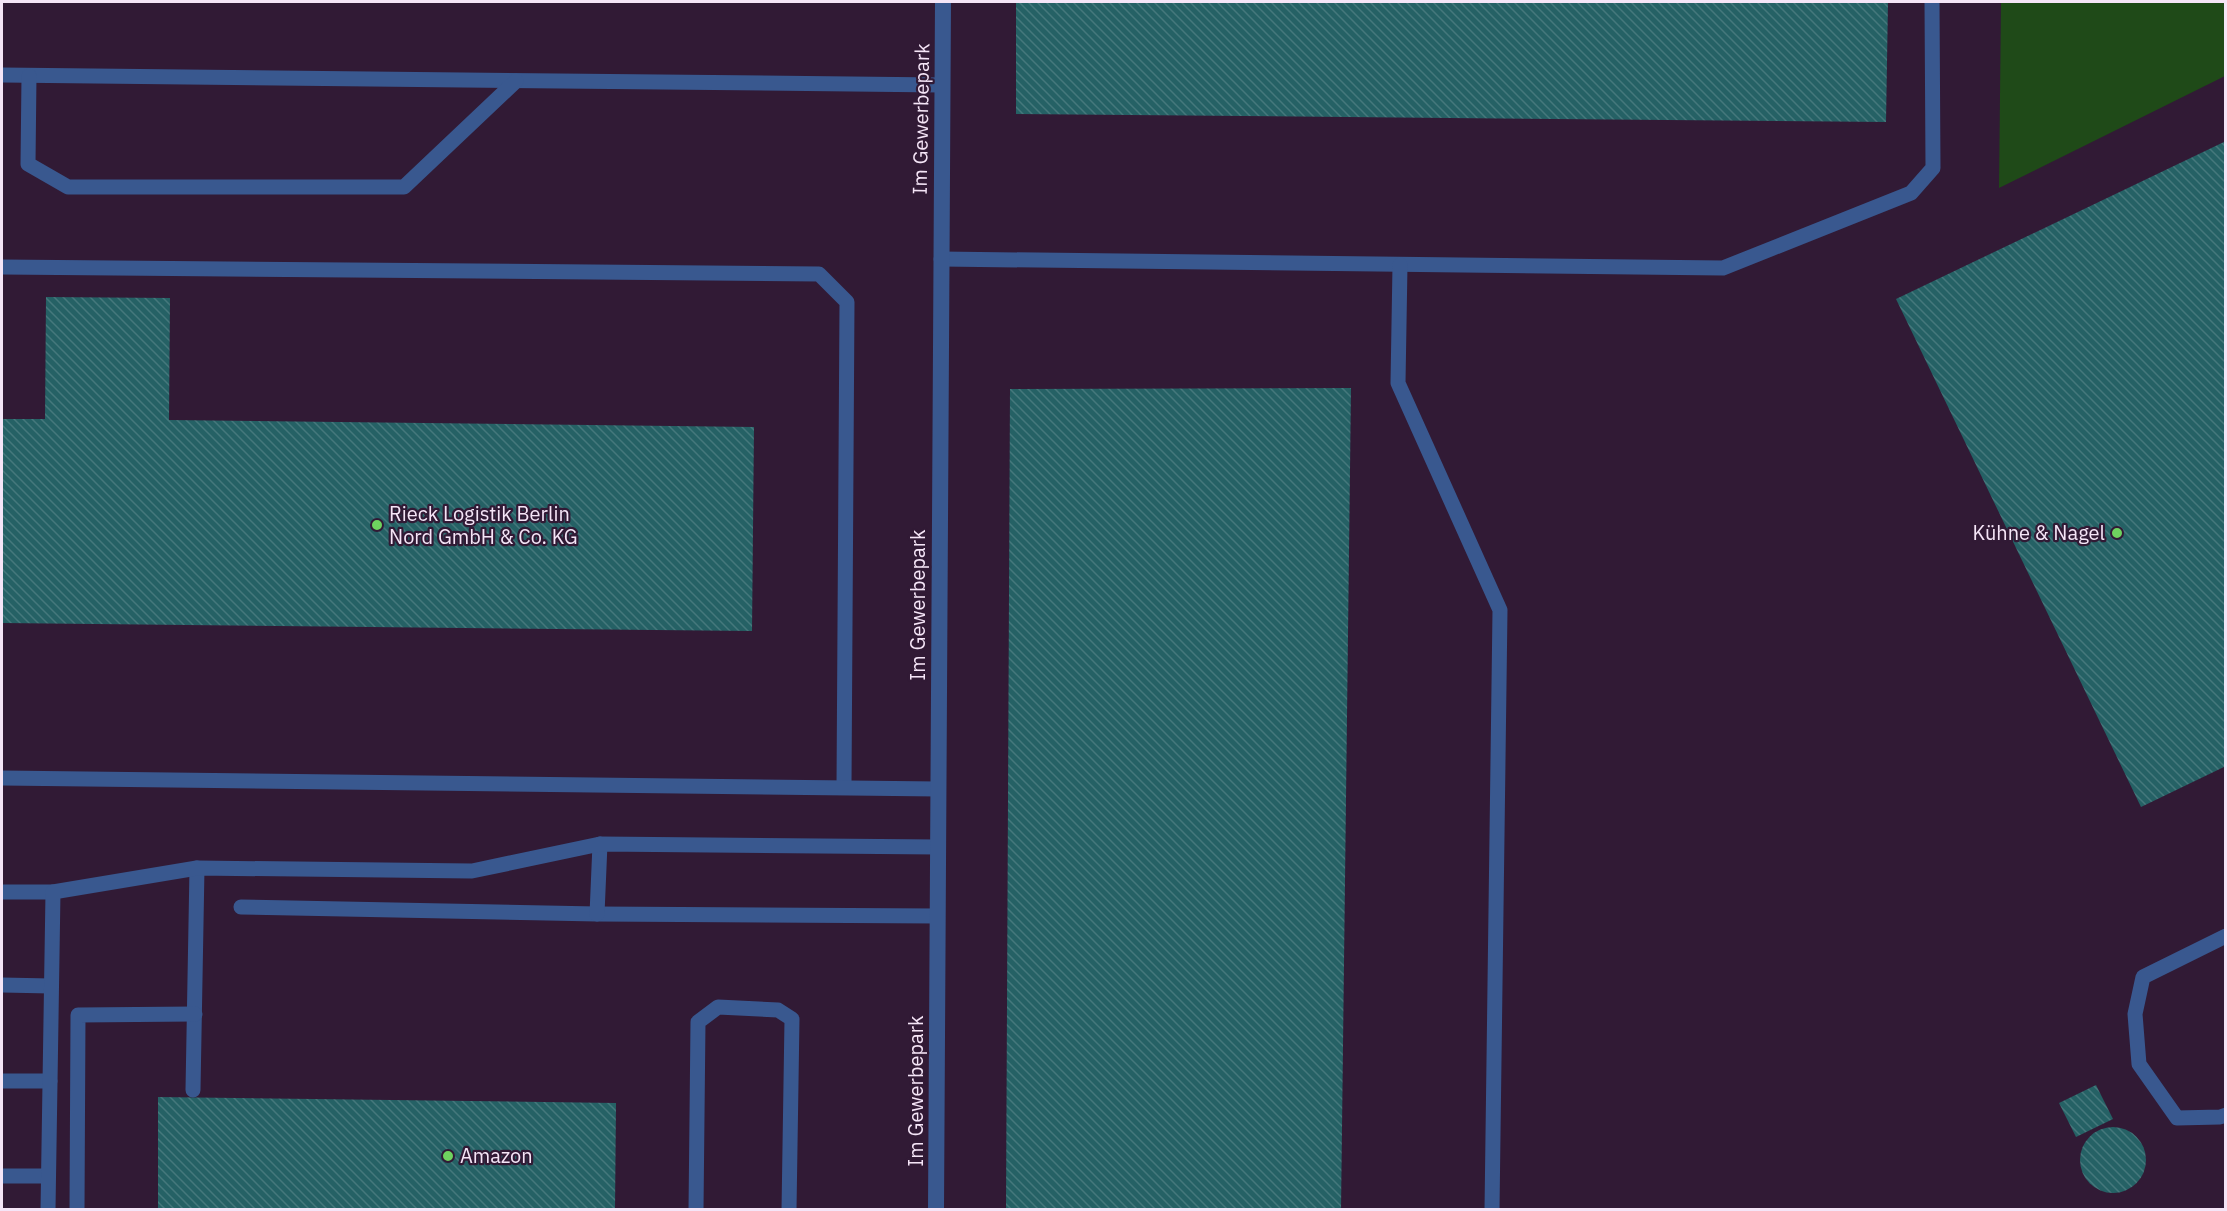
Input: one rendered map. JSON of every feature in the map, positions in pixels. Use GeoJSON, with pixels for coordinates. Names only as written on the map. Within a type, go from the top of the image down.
{"type":"FeatureCollection","features":[{"type":"Feature","properties":{"kind":"street","name":"Im Gewerbepark"},"geometry":{"type":"LineString","coordinates":[[936,1209],[943,2]]}},
{"type":"Feature","properties":{"kind":"lane"},"geometry":{"type":"LineString","coordinates":[[941,259],[1723,268],[1911,193],[1933,168],[1932,2]]}},
{"type":"Feature","properties":{"kind":"lane"},"geometry":{"type":"LineString","coordinates":[[2,75],[941,85]]}},
{"type":"Feature","properties":{"kind":"lane"},"geometry":{"type":"LineString","coordinates":[[29,76],[28,164],[68,186],[80,187],[404,188],[516,81]]}},
{"type":"Feature","properties":{"kind":"lane"},"geometry":{"type":"LineString","coordinates":[[1400,265],[1398,383],[1500,610],[1492,1209]]}},
{"type":"Feature","properties":{"kind":"lane"},"geometry":{"type":"LineString","coordinates":[[2,267],[819,274],[846,302],[844,786]]}},
{"type":"Feature","properties":{"kind":"lane"},"geometry":{"type":"LineString","coordinates":[[2,778],[844,786],[938,789]]}},
{"type":"Feature","properties":{"kind":"lane"},"geometry":{"type":"LineString","coordinates":[[2,892],[53,892],[197,868],[472,871],[600,844],[938,847]]}},
{"type":"Feature","properties":{"kind":"lane"},"geometry":{"type":"LineString","coordinates":[[597,914],[600,844]]}},
{"type":"Feature","properties":{"kind":"lane"},"geometry":{"type":"LineString","coordinates":[[193,1090],[197,868]]}},
{"type":"Feature","properties":{"kind":"lane"},"geometry":{"type":"LineString","coordinates":[[48,1209],[53,892]]}},
{"type":"Feature","properties":{"kind":"lane"},"geometry":{"type":"LineString","coordinates":[[241,907],[597,914],[938,916]]}},
{"type":"Feature","properties":{"kind":"lane"},"geometry":{"type":"LineString","coordinates":[[2226,936],[2143,977],[2135,1014],[2139,1064],[2177,1118],[2226,1115]]}},
{"type":"Feature","properties":{"kind":"lane"},"geometry":{"type":"LineString","coordinates":[[2,985],[51,986]]}},
{"type":"Feature","properties":{"kind":"lane"},"geometry":{"type":"LineString","coordinates":[[696,1209],[698,1022],[718,1007],[778,1010],[792,1019],[789,1209]]}},
{"type":"Feature","properties":{"kind":"lane"},"geometry":{"type":"LineString","coordinates":[[77,1209],[78,1016],[195,1014]]}},
{"type":"Feature","properties":{"kind":"lane"},"geometry":{"type":"LineString","coordinates":[[2,1081],[50,1081]]}},
{"type":"Feature","properties":{"kind":"lane"},"geometry":{"type":"LineString","coordinates":[[2,1176],[48,1176]]}},
{"type":"Feature","properties":{"kind":"green space"},"geometry":{"type":"Polygon","coordinates":[[[2001,2],[2225,2],[2225,76],[1999,188],[2001,2]]]}},
{"type":"Feature","properties":{"kind":"building"},"geometry":{"type":"Polygon","coordinates":[[[1016,2],[1888,2],[1886,122],[1016,114],[1016,2]]]}},
{"type":"Feature","properties":{"kind":"building","name":"Kühne & Nagel"},"geometry":{"type":"Polygon","coordinates":[[[2226,141],[2226,766],[2141,807],[1896,299],[2226,141]]]}},
{"type":"Feature","properties":{"kind":"building","name":"Rieck Logistik Berlin Nord GmbH & Co. KG"},"geometry":{"type":"Polygon","coordinates":[[[46,297],[170,298],[169,420],[754,427],[752,631],[2,623],[2,419],[45,419],[46,297]]]}},
{"type":"Feature","properties":{"kind":"building"},"geometry":{"type":"Polygon","coordinates":[[[1351,388],[1341,1210],[1006,1210],[1010,389],[1351,388]]]}},
{"type":"Feature","properties":{"kind":"building"},"geometry":{"type":"Polygon","coordinates":[[[2096,1085],[2113,1119],[2076,1137],[2059,1103],[2096,1085]]]}},
{"type":"Feature","properties":{"kind":"building","name":"Amazon"},"geometry":{"type":"Polygon","coordinates":[[[158,1097],[616,1103],[615,1210],[158,1210],[158,1097]]]}},
{"type":"Feature","properties":{"kind":"building"},"geometry":{"type":"Polygon","coordinates":[[[2106,1127],[2120,1127],[2132,1132],[2141,1141],[2146,1160],[2144,1173],[2137,1184],[2120,1193],[2106,1193],[2094,1188],[2085,1179],[2080,1167],[2080,1153],[2085,1141],[2094,1132],[2106,1127]]]}},
{"type":"Feature","properties":{"kind":"place","name":"Rieck Logistik Berlin Nord GmbH & Co. KG"},"geometry":{"type":"Point","coordinates":[377,525]}},
{"type":"Feature","properties":{"kind":"place","name":"Kühne & Nagel"},"geometry":{"type":"Point","coordinates":[2117,533]}},
{"type":"Feature","properties":{"kind":"place","name":"Amazon"},"geometry":{"type":"Point","coordinates":[448,1156]}}]}
